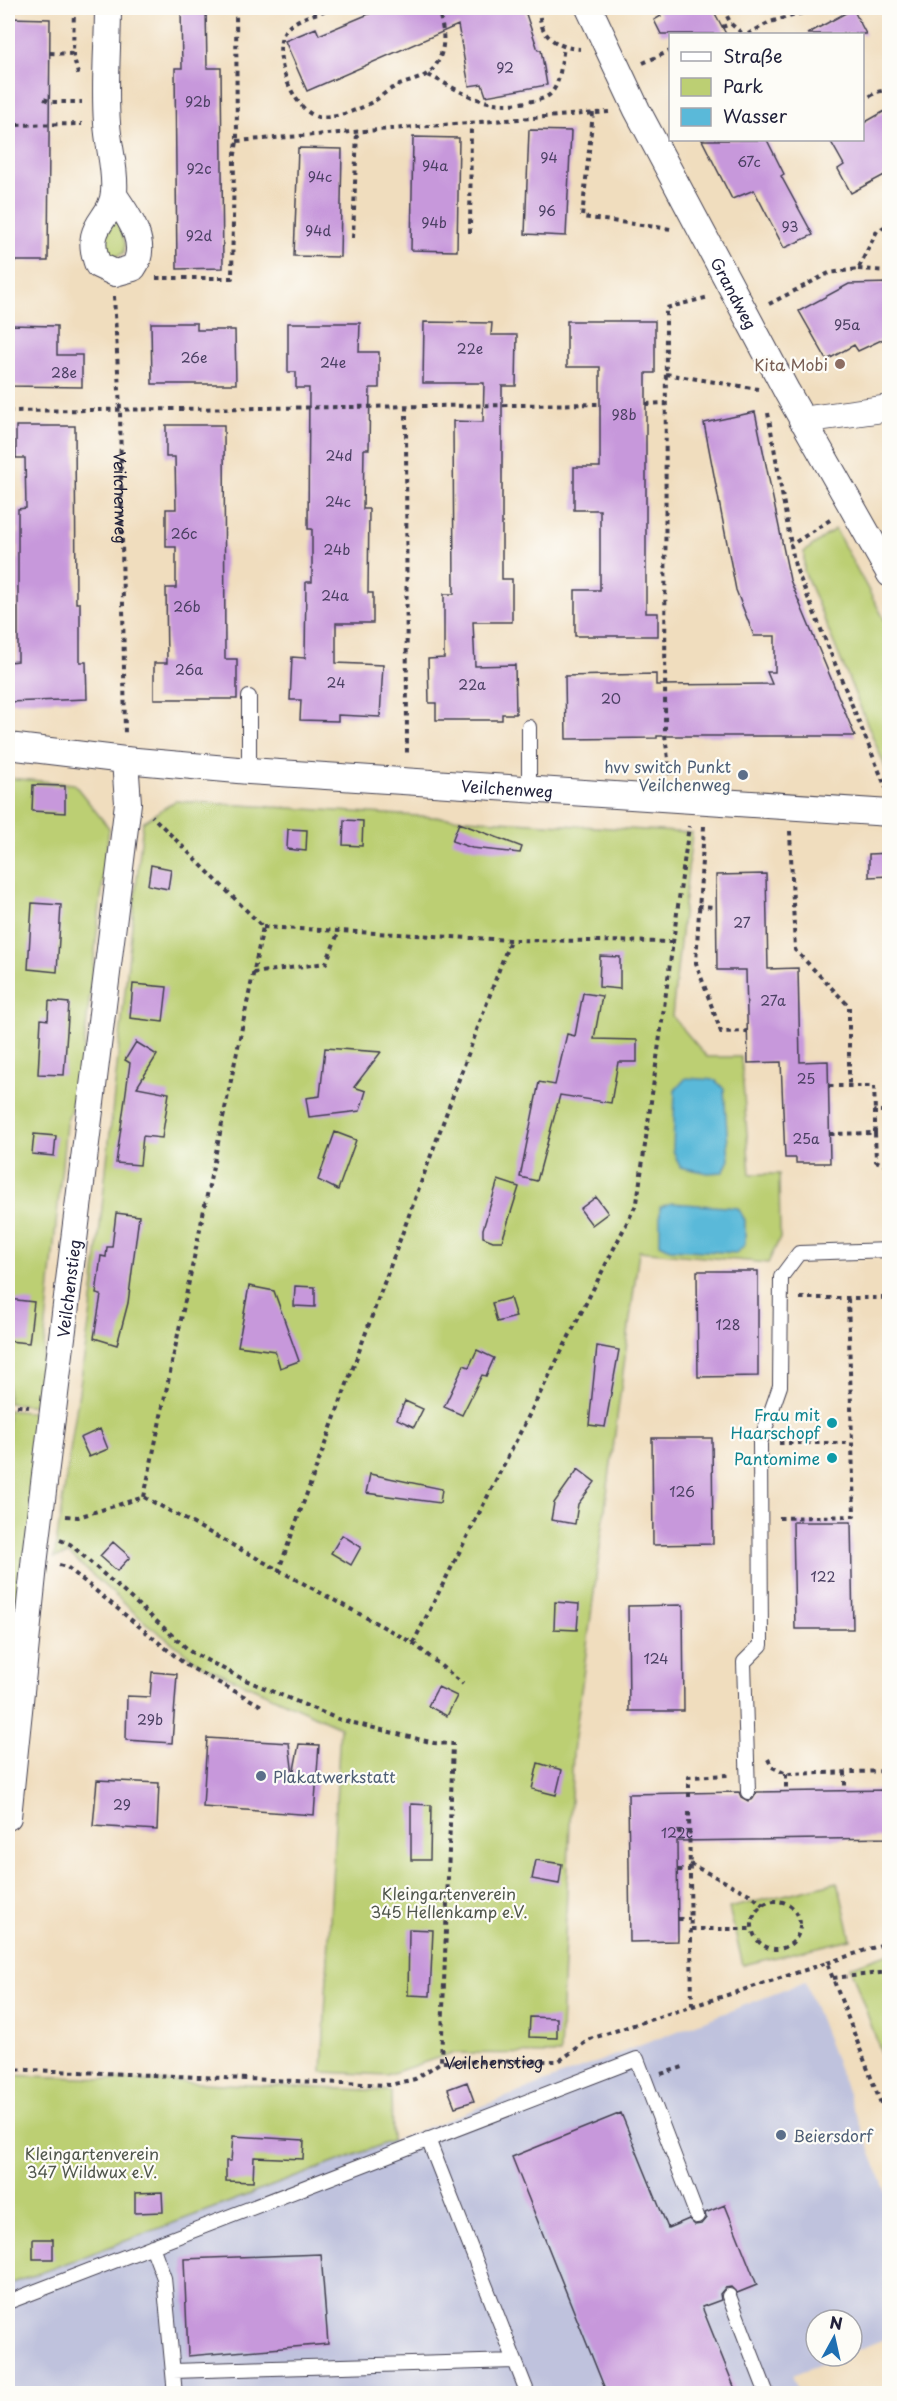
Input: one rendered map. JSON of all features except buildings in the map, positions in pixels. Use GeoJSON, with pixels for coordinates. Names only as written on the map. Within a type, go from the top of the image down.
{"type":"FeatureCollection","features":[{"type":"Feature","properties":{"kind":"street"},"geometry":{"type":"LineString","coordinates":[[108,8],[107,123],[113,158],[114,195],[138,239],[140,251],[133,268],[115,273],[98,265],[92,250],[92,240],[114,195]]}},
{"type":"Feature","properties":{"kind":"street","name":"Grandweg"},"geometry":{"type":"LineString","coordinates":[[589,8],[637,110],[703,234],[777,390],[802,420],[890,574]]}},
{"type":"Feature","properties":{"kind":"street"},"geometry":{"type":"LineString","coordinates":[[802,420],[890,408]]}},
{"type":"Feature","properties":{"kind":"street","name":"Veilchenweg"},"geometry":{"type":"LineString","coordinates":[[8,746],[125,760],[249,771],[890,813]]}},
{"type":"Feature","properties":{"kind":"street","name":"Veilchenstieg"},"geometry":{"type":"LineString","coordinates":[[8,1817],[38,1538],[128,803],[125,760]]}},
{"type":"Feature","properties":{"kind":"lane"},"geometry":{"type":"LineString","coordinates":[[249,697],[249,771]]}},
{"type":"Feature","properties":{"kind":"lane"},"geometry":{"type":"LineString","coordinates":[[529,727],[529,790]]}},
{"type":"Feature","properties":{"kind":"lane"},"geometry":{"type":"LineString","coordinates":[[748,1792],[744,1662],[761,1645],[760,1443],[780,1386],[781,1276],[799,1253],[890,1250]]}},
{"type":"Feature","properties":{"kind":"lane"},"geometry":{"type":"LineString","coordinates":[[8,2302],[637,2059],[697,2216]]}},
{"type":"Feature","properties":{"kind":"lane"},"geometry":{"type":"LineString","coordinates":[[428,2139],[528,2394]]}},
{"type":"Feature","properties":{"kind":"lane"},"geometry":{"type":"LineString","coordinates":[[152,2246],[164,2278],[175,2394]]}},
{"type":"Feature","properties":{"kind":"lane"},"geometry":{"type":"LineString","coordinates":[[729,2296],[767,2394]]}},
{"type":"Feature","properties":{"kind":"lane"},"geometry":{"type":"LineString","coordinates":[[173,2371],[515,2361]]}},
{"type":"Feature","properties":{"kind":"path"},"geometry":{"type":"LineString","coordinates":[[74,8],[73,54],[81,83]]}},
{"type":"Feature","properties":{"kind":"path"},"geometry":{"type":"LineString","coordinates":[[136,264],[158,279],[232,278],[234,161],[237,141],[236,8]]}},
{"type":"Feature","properties":{"kind":"path"},"geometry":{"type":"LineString","coordinates":[[334,8],[300,20],[286,29],[281,38],[280,63],[289,85],[309,113],[316,117],[332,116],[374,102],[393,88],[428,75],[436,65],[445,43],[438,8]]}},
{"type":"Feature","properties":{"kind":"path"},"geometry":{"type":"LineString","coordinates":[[372,8],[375,15]]}},
{"type":"Feature","properties":{"kind":"path"},"geometry":{"type":"LineString","coordinates":[[540,8],[544,31],[554,43],[564,48],[582,49],[607,44]]}},
{"type":"Feature","properties":{"kind":"path"},"geometry":{"type":"LineString","coordinates":[[723,8],[730,24],[742,33]]}},
{"type":"Feature","properties":{"kind":"path"},"geometry":{"type":"LineString","coordinates":[[750,33],[770,22],[821,8]]}},
{"type":"Feature","properties":{"kind":"path"},"geometry":{"type":"LineString","coordinates":[[884,8],[890,14]]}},
{"type":"Feature","properties":{"kind":"path"},"geometry":{"type":"LineString","coordinates":[[722,27],[730,24]]}},
{"type":"Feature","properties":{"kind":"path"},"geometry":{"type":"LineString","coordinates":[[428,75],[455,91],[492,103],[517,104],[542,99],[552,92],[558,81],[564,48]]}},
{"type":"Feature","properties":{"kind":"path"},"geometry":{"type":"LineString","coordinates":[[661,54],[669,51]]}},
{"type":"Feature","properties":{"kind":"path"},"geometry":{"type":"LineString","coordinates":[[50,52],[73,54]]}},
{"type":"Feature","properties":{"kind":"path"},"geometry":{"type":"LineString","coordinates":[[864,100],[877,92],[890,89]]}},
{"type":"Feature","properties":{"kind":"path"},"geometry":{"type":"LineString","coordinates":[[44,99],[52,102],[87,102],[84,93]]}},
{"type":"Feature","properties":{"kind":"path"},"geometry":{"type":"LineString","coordinates":[[237,141],[637,110]]}},
{"type":"Feature","properties":{"kind":"path"},"geometry":{"type":"LineString","coordinates":[[593,113],[582,217],[703,234]]}},
{"type":"Feature","properties":{"kind":"path"},"geometry":{"type":"LineString","coordinates":[[8,125],[107,123]]}},
{"type":"Feature","properties":{"kind":"path"},"geometry":{"type":"LineString","coordinates":[[470,233],[471,124]]}},
{"type":"Feature","properties":{"kind":"path"},"geometry":{"type":"LineString","coordinates":[[353,238],[357,130]]}},
{"type":"Feature","properties":{"kind":"path"},"geometry":{"type":"LineString","coordinates":[[858,269],[878,231],[890,224]]}},
{"type":"Feature","properties":{"kind":"path"},"geometry":{"type":"LineString","coordinates":[[765,306],[829,273],[858,269],[890,271]]}},
{"type":"Feature","properties":{"kind":"path"},"geometry":{"type":"LineString","coordinates":[[413,1643],[637,1203],[675,942],[683,800],[665,735],[666,308],[708,296]]}},
{"type":"Feature","properties":{"kind":"path","name":"Veilchenweg"},"geometry":{"type":"LineString","coordinates":[[114,309],[120,409],[125,760]]}},
{"type":"Feature","properties":{"kind":"path"},"geometry":{"type":"LineString","coordinates":[[666,373],[777,390],[768,413],[795,566],[890,797]]}},
{"type":"Feature","properties":{"kind":"path"},"geometry":{"type":"LineString","coordinates":[[646,404],[665,404],[666,373]]}},
{"type":"Feature","properties":{"kind":"path"},"geometry":{"type":"LineString","coordinates":[[8,411],[600,404]]}},
{"type":"Feature","properties":{"kind":"path"},"geometry":{"type":"LineString","coordinates":[[406,406],[408,780]]}},
{"type":"Feature","properties":{"kind":"path"},"geometry":{"type":"LineString","coordinates":[[791,545],[851,507]]}},
{"type":"Feature","properties":{"kind":"path"},"geometry":{"type":"LineString","coordinates":[[128,803],[158,819],[263,927],[510,940],[675,942]]}},
{"type":"Feature","properties":{"kind":"path"},"geometry":{"type":"LineString","coordinates":[[789,806],[795,950],[849,1006],[849,1086]]}},
{"type":"Feature","properties":{"kind":"path"},"geometry":{"type":"LineString","coordinates":[[704,826],[696,963],[720,1032],[748,1031]]}},
{"type":"Feature","properties":{"kind":"path"},"geometry":{"type":"LineString","coordinates":[[698,906],[716,907]]}},
{"type":"Feature","properties":{"kind":"path"},"geometry":{"type":"LineString","coordinates":[[144,1497],[263,927]]}},
{"type":"Feature","properties":{"kind":"path"},"geometry":{"type":"LineString","coordinates":[[253,972],[326,963],[339,932]]}},
{"type":"Feature","properties":{"kind":"path"},"geometry":{"type":"LineString","coordinates":[[279,1572],[510,940]]}},
{"type":"Feature","properties":{"kind":"path"},"geometry":{"type":"LineString","coordinates":[[829,1086],[874,1086],[876,1161],[890,1168]]}},
{"type":"Feature","properties":{"kind":"path"},"geometry":{"type":"LineString","coordinates":[[875,1111],[890,1111]]}},
{"type":"Feature","properties":{"kind":"path"},"geometry":{"type":"LineString","coordinates":[[830,1134],[875,1133]]}},
{"type":"Feature","properties":{"kind":"path"},"geometry":{"type":"LineString","coordinates":[[781,1298],[890,1298]]}},
{"type":"Feature","properties":{"kind":"path"},"geometry":{"type":"LineString","coordinates":[[760,1519],[854,1516],[848,1298]]}},
{"type":"Feature","properties":{"kind":"path"},"geometry":{"type":"LineString","coordinates":[[760,1443],[852,1443]]}},
{"type":"Feature","properties":{"kind":"path"},"geometry":{"type":"LineString","coordinates":[[38,1538],[78,1517],[144,1497],[413,1643],[463,1684]]}},
{"type":"Feature","properties":{"kind":"path"},"geometry":{"type":"LineString","coordinates":[[38,1538],[67,1567],[186,1665],[262,1706]]}},
{"type":"Feature","properties":{"kind":"path"},"geometry":{"type":"LineString","coordinates":[[38,1538],[56,1538],[70,1544],[191,1652],[243,1679],[338,1719],[434,1743],[453,1744],[441,2062]]}},
{"type":"Feature","properties":{"kind":"path"},"geometry":{"type":"LineString","coordinates":[[766,1754],[772,1767],[786,1774],[890,1771]]}},
{"type":"Feature","properties":{"kind":"path"},"geometry":{"type":"LineString","coordinates":[[689,1797],[689,1777],[728,1775],[728,1765]]}},
{"type":"Feature","properties":{"kind":"path"},"geometry":{"type":"LineString","coordinates":[[845,1772],[845,1791]]}},
{"type":"Feature","properties":{"kind":"path"},"geometry":{"type":"LineString","coordinates":[[786,1774],[786,1792]]}},
{"type":"Feature","properties":{"kind":"path"},"geometry":{"type":"LineString","coordinates":[[689,1812],[692,2007]]}},
{"type":"Feature","properties":{"kind":"path"},"geometry":{"type":"LineString","coordinates":[[677,1832],[689,1832]]}},
{"type":"Feature","properties":{"kind":"path"},"geometry":{"type":"LineString","coordinates":[[690,1864],[751,1895],[763,1905]]}},
{"type":"Feature","properties":{"kind":"path"},"geometry":{"type":"LineString","coordinates":[[678,1870],[690,1870]]}},
{"type":"Feature","properties":{"kind":"path"},"geometry":{"type":"LineString","coordinates":[[772,1901],[790,1906],[800,1921],[800,1930],[789,1945],[771,1949],[763,1945],[753,1929],[756,1911],[772,1901]]}},
{"type":"Feature","properties":{"kind":"path"},"geometry":{"type":"LineString","coordinates":[[678,1919],[690,1919]]}},
{"type":"Feature","properties":{"kind":"path"},"geometry":{"type":"LineString","coordinates":[[691,1929],[753,1929]]}},
{"type":"Feature","properties":{"kind":"path","name":"Veilchenstieg"},"geometry":{"type":"LineString","coordinates":[[8,2069],[390,2085],[415,2079],[441,2062],[559,2061],[590,2039],[890,1942]]}},
{"type":"Feature","properties":{"kind":"path"},"geometry":{"type":"LineString","coordinates":[[827,1964],[890,2127]]}},
{"type":"Feature","properties":{"kind":"path"},"geometry":{"type":"LineString","coordinates":[[832,1978],[890,1972]]}},
{"type":"Feature","properties":{"kind":"shaded area"},"geometry":{"type":"Polygon","coordinates":[[[805,1982],[889,2200],[889,2337],[864,2347],[864,2308],[804,2308],[804,2368],[810,2368],[792,2375],[799,2393],[8,2394],[8,2285],[392,2141],[805,1982]]]}},
{"type":"Feature","properties":{"kind":"green space"},"geometry":{"type":"Polygon","coordinates":[[[117,217],[125,243],[124,253],[113,258],[103,254],[109,219],[117,217]]]}},
{"type":"Feature","properties":{"kind":"green space"},"geometry":{"type":"Polygon","coordinates":[[[835,529],[889,628],[889,769],[886,769],[804,571],[804,552],[835,529]]]}},
{"type":"Feature","properties":{"kind":"green space"},"geometry":{"type":"Polygon","coordinates":[[[8,778],[74,784],[109,828],[80,1081],[66,1124],[38,1406],[8,1403],[8,778]]]}},
{"type":"Feature","properties":{"kind":"green space","name":"Kleingartenverein 345 Hellenkamp e.V."},"geometry":{"type":"Polygon","coordinates":[[[175,801],[692,833],[672,1016],[707,1057],[741,1057],[750,1174],[779,1174],[780,1238],[768,1263],[639,1251],[573,1752],[560,2054],[452,2053],[387,2075],[322,2072],[340,1727],[200,1664],[146,1623],[69,1554],[54,1558],[91,1311],[143,822],[175,801]]]}},
{"type":"Feature","properties":{"kind":"green space"},"geometry":{"type":"Polygon","coordinates":[[[8,1410],[47,1414],[8,1693],[8,1410]]]}},
{"type":"Feature","properties":{"kind":"green space"},"geometry":{"type":"Polygon","coordinates":[[[838,1882],[851,1939],[743,1965],[729,1908],[838,1882]]]}},
{"type":"Feature","properties":{"kind":"green space"},"geometry":{"type":"Polygon","coordinates":[[[890,1953],[889,2074],[850,1967],[890,1953]]]}},
{"type":"Feature","properties":{"kind":"green space","name":"Kleingartenverein 347 Wildwux e.V."},"geometry":{"type":"Polygon","coordinates":[[[8,2075],[391,2091],[392,2141],[8,2285],[8,2075]]]}},
{"type":"Feature","properties":{"kind":"water"},"geometry":{"type":"Polygon","coordinates":[[[686,1078],[715,1080],[724,1089],[729,1160],[723,1172],[708,1173],[680,1167],[673,1150],[675,1090],[686,1078]]]}},
{"type":"Feature","properties":{"kind":"water"},"geometry":{"type":"Polygon","coordinates":[[[672,1203],[738,1208],[745,1220],[745,1245],[736,1253],[670,1249],[660,1244],[660,1207],[672,1203]]]}},
{"type":"Feature","properties":{"kind":"place","name":"Kita Mobi"},"geometry":{"type":"Point","coordinates":[840,364]}},
{"type":"Feature","properties":{"kind":"place","name":"hvv switch Punkt Veilchenweg"},"geometry":{"type":"Point","coordinates":[743,775]}},
{"type":"Feature","properties":{"kind":"place","name":"Frau mit Haarschopf"},"geometry":{"type":"Point","coordinates":[832,1423]}},
{"type":"Feature","properties":{"kind":"place","name":"Pantomime"},"geometry":{"type":"Point","coordinates":[832,1458]}},
{"type":"Feature","properties":{"kind":"place","name":"Plakatwerkstatt"},"geometry":{"type":"Point","coordinates":[261,1776]}},
{"type":"Feature","properties":{"kind":"place","name":"Beiersdorf"},"geometry":{"type":"Point","coordinates":[781,2135]}}]}
